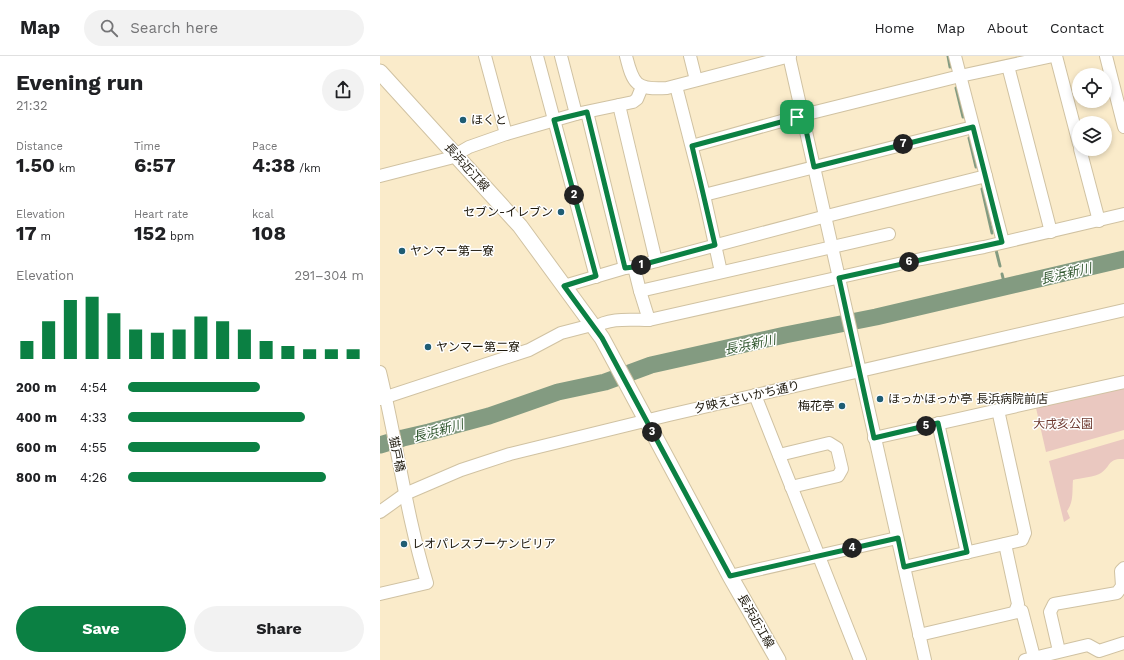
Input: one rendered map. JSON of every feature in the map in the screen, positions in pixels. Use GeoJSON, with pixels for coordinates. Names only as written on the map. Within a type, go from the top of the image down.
{"type":"FeatureCollection","features":[{"type":"Feature","properties":{"kind":"main road","name":"長浜近江線"},"geometry":{"type":"LineString","coordinates":[[380,72],[520,226],[596,330],[730,576],[778,660]]}},
{"type":"Feature","properties":{"kind":"street"},"geometry":{"type":"LineString","coordinates":[[485,56],[506,134]]}},
{"type":"Feature","properties":{"kind":"street"},"geometry":{"type":"LineString","coordinates":[[537,56],[596,276]]}},
{"type":"Feature","properties":{"kind":"street"},"geometry":{"type":"LineString","coordinates":[[561,56],[582,113],[630,268],[640,291],[649,320]]}},
{"type":"Feature","properties":{"kind":"street"},"geometry":{"type":"LineString","coordinates":[[626,56],[631,75],[642,87],[653,89],[676,86],[752,61],[790,56],[874,438],[925,660]]}},
{"type":"Feature","properties":{"kind":"street"},"geometry":{"type":"LineString","coordinates":[[690,56],[696,80]]}},
{"type":"Feature","properties":{"kind":"street"},"geometry":{"type":"LineString","coordinates":[[955,56],[1002,242]]}},
{"type":"Feature","properties":{"kind":"street"},"geometry":{"type":"LineString","coordinates":[[692,146],[960,76],[1054,56],[1072,119]]}},
{"type":"Feature","properties":{"kind":"street"},"geometry":{"type":"LineString","coordinates":[[1106,56],[1121,103],[1124,127]]}},
{"type":"Feature","properties":{"kind":"street"},"geometry":{"type":"LineString","coordinates":[[1008,66],[1051,232]]}},
{"type":"Feature","properties":{"kind":"street"},"geometry":{"type":"LineString","coordinates":[[676,86],[704,195],[721,272]]}},
{"type":"Feature","properties":{"kind":"street"},"geometry":{"type":"LineString","coordinates":[[380,176],[450,158],[469,147],[506,134],[554,120],[633,102],[637,99],[642,87]]}},
{"type":"Feature","properties":{"kind":"street"},"geometry":{"type":"LineString","coordinates":[[619,105],[656,261]]}},
{"type":"Feature","properties":{"kind":"street"},"geometry":{"type":"LineString","coordinates":[[704,195],[973,127]]}},
{"type":"Feature","properties":{"kind":"street"},"geometry":{"type":"LineString","coordinates":[[1082,156],[1099,221]]}},
{"type":"Feature","properties":{"kind":"street"},"geometry":{"type":"LineString","coordinates":[[564,286],[596,276],[986,176]]}},
{"type":"Feature","properties":{"kind":"street"},"geometry":{"type":"LineString","coordinates":[[384,400],[529,350],[561,333],[596,330],[602,324],[610,321],[649,320],[840,281],[1124,214]]}},
{"type":"Feature","properties":{"kind":"street"},"geometry":{"type":"LineString","coordinates":[[640,291],[889,234]]}},
{"type":"Feature","properties":{"kind":"street","name":"夕映えさいかち通り"},"geometry":{"type":"LineString","coordinates":[[380,512],[405,494],[461,470],[510,454],[646,420],[1124,310]]}},
{"type":"Feature","properties":{"kind":"street","name":"猫戸橋"},"geometry":{"type":"LineString","coordinates":[[380,372],[384,400],[427,583],[380,594]]}},
{"type":"Feature","properties":{"kind":"street"},"geometry":{"type":"LineString","coordinates":[[874,438],[1124,382]]}},
{"type":"Feature","properties":{"kind":"street"},"geometry":{"type":"LineString","coordinates":[[755,395],[860,660]]}},
{"type":"Feature","properties":{"kind":"street"},"geometry":{"type":"LineString","coordinates":[[904,567],[1022,540],[1025,533],[998,410]]}},
{"type":"Feature","properties":{"kind":"street"},"geometry":{"type":"LineString","coordinates":[[938,423],[967,552]]}},
{"type":"Feature","properties":{"kind":"street"},"geometry":{"type":"LineString","coordinates":[[778,455],[829,443],[837,448],[842,470],[838,476],[791,487]]}},
{"type":"Feature","properties":{"kind":"street"},"geometry":{"type":"LineString","coordinates":[[730,576],[898,538]]}},
{"type":"Feature","properties":{"kind":"street"},"geometry":{"type":"LineString","coordinates":[[1004,544],[1018,604],[1015,612]]}},
{"type":"Feature","properties":{"kind":"street"},"geometry":{"type":"LineString","coordinates":[[1059,651],[1050,612],[1054,604],[1117,593],[1122,586],[1121,571],[1124,568]]}},
{"type":"Feature","properties":{"kind":"street"},"geometry":{"type":"LineString","coordinates":[[919,635],[1022,611],[1030,659],[1088,645],[1099,651],[1124,643]]}},
{"type":"Feature","properties":{"kind":"green space","name":"大戌亥公園"},"geometry":{"type":"Polygon","coordinates":[[[1124,388],[1124,430],[1046,452],[1036,408],[1124,388]]]}},
{"type":"Feature","properties":{"kind":"green space"},"geometry":{"type":"Polygon","coordinates":[[[1124,439],[1124,459],[1112,461],[1099,474],[1073,480],[1072,500],[1067,511],[1070,518],[1064,522],[1049,461],[1124,439]]]}},
{"type":"Feature","properties":{"kind":"waterway"},"geometry":{"type":"LineString","coordinates":[[948,56],[950,67]]}},
{"type":"Feature","properties":{"kind":"waterway"},"geometry":{"type":"LineString","coordinates":[[956,88],[963,117]]}},
{"type":"Feature","properties":{"kind":"waterway"},"geometry":{"type":"LineString","coordinates":[[969,138],[976,167]]}},
{"type":"Feature","properties":{"kind":"waterway"},"geometry":{"type":"LineString","coordinates":[[982,189],[992,233]]}},
{"type":"Feature","properties":{"kind":"waterway"},"geometry":{"type":"LineString","coordinates":[[996,250],[1000,266]]}},
{"type":"Feature","properties":{"kind":"waterway","name":"長浜新川"},"geometry":{"type":"LineString","coordinates":[[380,445],[489,416],[558,392],[605,382],[651,365],[785,335],[876,317],[1124,259]]}},
{"type":"Feature","properties":{"kind":"waterway"},"geometry":{"type":"LineString","coordinates":[[1002,274],[1005,286]]}},
{"type":"Feature","properties":{"kind":"place","name":"ほくと"},"geometry":{"type":"Point","coordinates":[463,120]}},
{"type":"Feature","properties":{"kind":"place","name":"セブン-イレブン"},"geometry":{"type":"Point","coordinates":[561,212]}},
{"type":"Feature","properties":{"kind":"place","name":"ヤンマー第一寮"},"geometry":{"type":"Point","coordinates":[402,251]}},
{"type":"Feature","properties":{"kind":"place","name":"ヤンマー第二寮"},"geometry":{"type":"Point","coordinates":[428,347]}},
{"type":"Feature","properties":{"kind":"place","name":"ほっかほっか亭 長浜病院前店"},"geometry":{"type":"Point","coordinates":[880,399]}},
{"type":"Feature","properties":{"kind":"place","name":"梅花亭"},"geometry":{"type":"Point","coordinates":[842,406]}},
{"type":"Feature","properties":{"kind":"place","name":"レオパレスブーケンビリア"},"geometry":{"type":"Point","coordinates":[404,544]}},
{"type":"Feature","properties":{"kind":"route"},"geometry":{"type":"LineString","coordinates":[[587,112],[625,268],[634,267],[715,245],[692,146],[797,117],[803,116],[814,167],[821,164],[973,127],[1002,242],[839,278],[874,438],[938,423],[967,552],[904,567],[898,538],[730,576],[602,338],[564,286],[596,276],[554,120],[587,112]]}}]}
